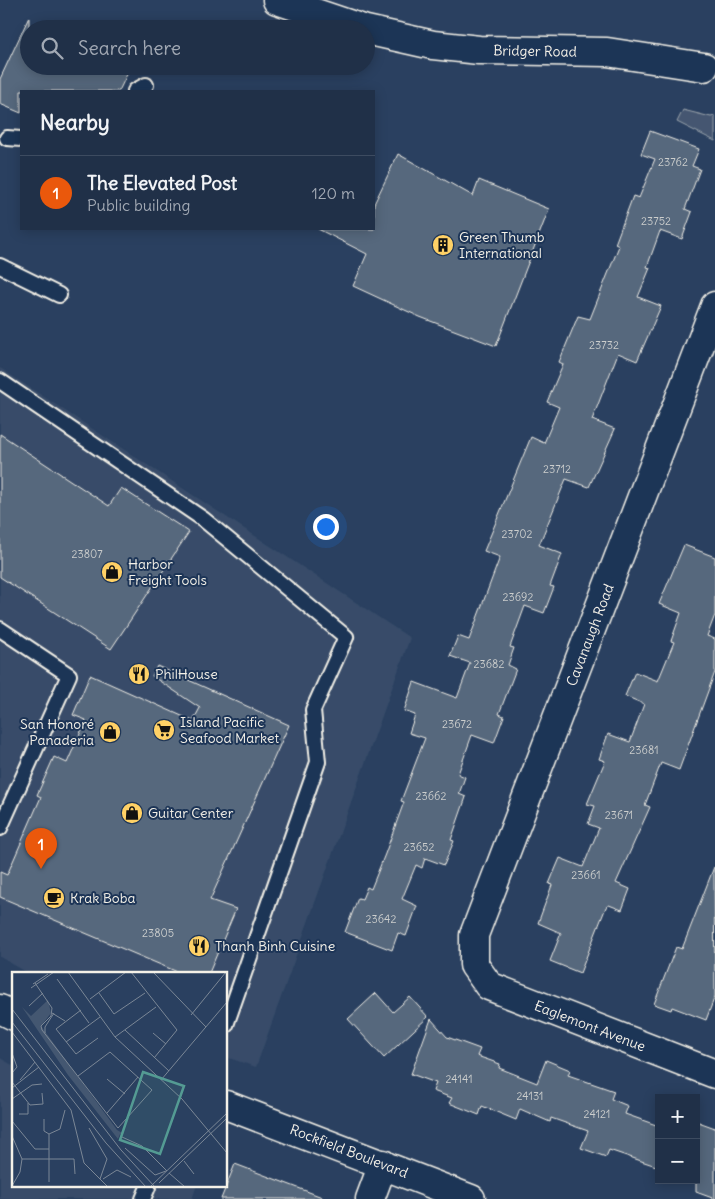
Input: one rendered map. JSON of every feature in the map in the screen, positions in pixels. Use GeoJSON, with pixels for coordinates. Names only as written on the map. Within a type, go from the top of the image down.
{"type":"FeatureCollection","features":[{"type":"Feature","properties":{"kind":"street","name":"Bridger Road"},"geometry":{"type":"LineString","coordinates":[[277,0],[338,20]]}},
{"type":"Feature","properties":{"kind":"street","name":"Bridger Road"},"geometry":{"type":"LineString","coordinates":[[375,31],[433,45],[479,50],[607,52],[704,67]]}},
{"type":"Feature","properties":{"kind":"street","name":"Cavanaugh Road"},"geometry":{"type":"LineString","coordinates":[[474,965],[474,935],[715,306]]}},
{"type":"Feature","properties":{"kind":"street","name":"Eaglemont Avenue"},"geometry":{"type":"LineString","coordinates":[[474,965],[489,986],[715,1074]]}},
{"type":"Feature","properties":{"kind":"street"},"geometry":{"type":"LineString","coordinates":[[0,1009],[12,1015]]}},
{"type":"Feature","properties":{"kind":"street","name":"Rockfield Boulevard"},"geometry":{"type":"LineString","coordinates":[[228,1106],[471,1199]]}},
{"type":"Feature","properties":{"kind":"street"},"geometry":{"type":"LineString","coordinates":[[370,1199],[383,1164]]}},
{"type":"Feature","properties":{"kind":"lane"},"geometry":{"type":"LineString","coordinates":[[7,138],[20,139]]}},
{"type":"Feature","properties":{"kind":"lane"},"geometry":{"type":"LineString","coordinates":[[0,266],[58,295]]}},
{"type":"Feature","properties":{"kind":"lane"},"geometry":{"type":"LineString","coordinates":[[0,381],[203,519],[346,637],[313,710],[318,762],[228,1019]]}},
{"type":"Feature","properties":{"kind":"lane"},"geometry":{"type":"LineString","coordinates":[[0,629],[68,675],[0,828]]}},
{"type":"Feature","properties":{"kind":"shaded area"},"geometry":{"type":"Polygon","coordinates":[[[683,110],[711,117],[715,116],[715,141],[677,122],[683,110]]]}},
{"type":"Feature","properties":{"kind":"shaded area"},"geometry":{"type":"Polygon","coordinates":[[[0,368],[410,638],[256,1067],[228,1058],[228,972],[26,972],[0,957],[0,368]]]}},
{"type":"Feature","properties":{"kind":"shaded area"},"geometry":{"type":"Polygon","coordinates":[[[0,1058],[12,1065],[12,1186],[197,1186],[192,1199],[0,1199],[0,1058]]]}},
{"type":"Feature","properties":{"kind":"building"},"geometry":{"type":"Polygon","coordinates":[[[20,36],[20,75],[127,75],[119,90],[20,90],[20,113],[0,104],[0,79],[20,36]]]}},
{"type":"Feature","properties":{"kind":"building"},"geometry":{"type":"Polygon","coordinates":[[[650,131],[699,149],[692,166],[700,169],[685,209],[692,212],[682,239],[660,231],[647,267],[650,268],[638,297],[661,306],[637,361],[618,353],[592,420],[615,429],[589,487],[566,479],[539,545],[562,554],[550,586],[554,587],[544,613],[525,606],[510,647],[514,648],[508,665],[516,669],[499,714],[504,716],[494,743],[472,735],[458,774],[465,777],[459,794],[466,797],[451,840],[454,841],[444,865],[425,858],[422,868],[416,865],[402,899],[417,906],[406,936],[398,933],[392,950],[345,932],[358,898],[362,899],[367,887],[371,889],[404,802],[401,801],[425,738],[409,733],[415,715],[404,711],[414,682],[457,698],[470,663],[450,656],[458,636],[469,640],[500,557],[484,551],[531,437],[544,443],[559,407],[547,402],[563,364],[559,362],[578,316],[590,319],[619,246],[615,244],[633,196],[639,198],[655,159],[641,154],[650,131]]]}},
{"type":"Feature","properties":{"kind":"building","name":"Green Thumb International"},"geometry":{"type":"Polygon","coordinates":[[[398,154],[473,196],[479,180],[549,209],[496,346],[420,317],[353,286],[367,254],[320,230],[375,230],[375,202],[398,154]]]}},
{"type":"Feature","properties":{"kind":"building"},"geometry":{"type":"Polygon","coordinates":[[[0,434],[109,506],[121,488],[189,532],[111,649],[0,577],[0,434]]]}},
{"type":"Feature","properties":{"kind":"building"},"geometry":{"type":"Polygon","coordinates":[[[684,545],[715,557],[715,615],[707,636],[715,639],[715,672],[679,770],[661,763],[645,805],[650,807],[616,883],[630,889],[622,910],[609,905],[606,907],[580,973],[550,961],[561,933],[538,923],[552,885],[549,884],[560,858],[583,867],[599,828],[588,824],[595,806],[587,804],[605,761],[599,759],[608,734],[630,742],[644,704],[625,696],[635,672],[658,681],[674,642],[671,641],[681,613],[659,604],[684,545]]]}},
{"type":"Feature","properties":{"kind":"building"},"geometry":{"type":"Polygon","coordinates":[[[157,666],[289,725],[210,900],[236,909],[209,972],[178,972],[0,897],[0,872],[7,875],[41,797],[37,795],[54,757],[67,763],[86,720],[73,715],[90,675],[193,721],[200,708],[152,676],[157,666]]]}},
{"type":"Feature","properties":{"kind":"building"},"geometry":{"type":"Polygon","coordinates":[[[714,867],[715,996],[706,1020],[672,1007],[671,1010],[654,1004],[676,947],[682,949],[714,867]]]}},
{"type":"Feature","properties":{"kind":"building"},"geometry":{"type":"Polygon","coordinates":[[[376,993],[393,1012],[410,997],[428,1017],[384,1058],[348,1019],[376,993]]]}},
{"type":"Feature","properties":{"kind":"building"},"geometry":{"type":"Polygon","coordinates":[[[431,1019],[447,1037],[480,1049],[477,1056],[500,1064],[499,1068],[537,1083],[546,1060],[570,1070],[568,1075],[614,1091],[611,1099],[628,1106],[625,1114],[655,1125],[655,1166],[609,1150],[606,1157],[581,1148],[588,1131],[551,1118],[550,1122],[520,1109],[516,1120],[482,1106],[479,1115],[449,1103],[452,1098],[433,1091],[436,1083],[411,1074],[431,1019]]]}},
{"type":"Feature","properties":{"kind":"building"},"geometry":{"type":"Polygon","coordinates":[[[700,1122],[715,1128],[715,1199],[696,1192],[696,1184],[700,1184],[700,1122]]]}},
{"type":"Feature","properties":{"kind":"building"},"geometry":{"type":"Polygon","coordinates":[[[235,1164],[322,1197],[322,1199],[221,1199],[226,1186],[228,1186],[235,1164]]]}},
{"type":"Feature","properties":{"kind":"place","name":"Green Thumb International"},"geometry":{"type":"Point","coordinates":[443,245]}},
{"type":"Feature","properties":{"kind":"place","name":"Harbor Freight Tools"},"geometry":{"type":"Point","coordinates":[112,572]}},
{"type":"Feature","properties":{"kind":"place","name":"PhilHouse"},"geometry":{"type":"Point","coordinates":[139,674]}},
{"type":"Feature","properties":{"kind":"place","name":"Island Pacific Seafood Market"},"geometry":{"type":"Point","coordinates":[164,730]}},
{"type":"Feature","properties":{"kind":"place","name":"San Honoré Panaderia"},"geometry":{"type":"Point","coordinates":[110,732]}},
{"type":"Feature","properties":{"kind":"place","name":"Guitar Center"},"geometry":{"type":"Point","coordinates":[132,813]}},
{"type":"Feature","properties":{"kind":"place","name":"The Elevated Post"},"geometry":{"type":"Point","coordinates":[41,869]}},
{"type":"Feature","properties":{"kind":"place","name":"Krak Boba"},"geometry":{"type":"Point","coordinates":[54,898]}},
{"type":"Feature","properties":{"kind":"place","name":"Thanh Binh Cuisine"},"geometry":{"type":"Point","coordinates":[199,946]}}]}
